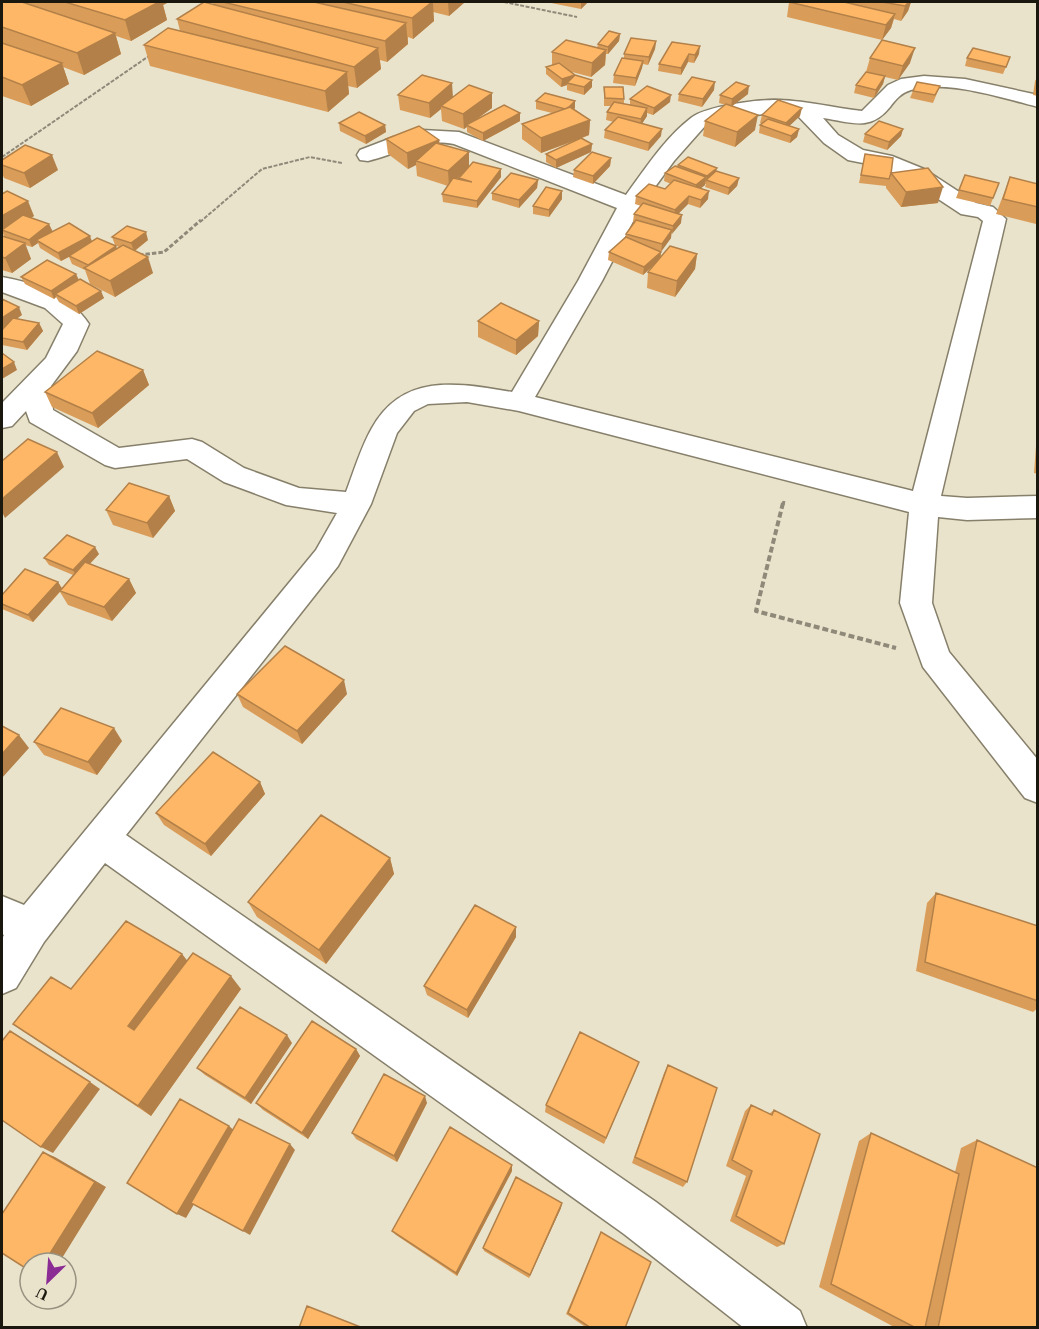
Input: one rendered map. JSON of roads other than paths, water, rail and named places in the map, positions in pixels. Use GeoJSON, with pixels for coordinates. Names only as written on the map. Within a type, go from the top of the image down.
{"type":"FeatureCollection","features":[{"type":"Feature","properties":{"kind":"street"},"geometry":{"type":"LineString","coordinates":[[519,402],[590,281],[630,205],[666,156],[698,122],[711,115],[756,107],[779,106],[865,118],[871,116],[894,89],[920,82],[966,85],[1038,101]]}},
{"type":"Feature","properties":{"kind":"street"},"geometry":{"type":"LineString","coordinates":[[802,108],[831,140],[856,154],[884,161],[916,174],[969,209],[985,212],[995,219],[924,505],[916,603],[935,658],[1038,787]]}},
{"type":"Feature","properties":{"kind":"street"},"geometry":{"type":"LineString","coordinates":[[368,155],[420,135],[441,134],[459,138],[630,205]]}},
{"type":"Feature","properties":{"kind":"street"},"geometry":{"type":"LineString","coordinates":[[2,284],[53,302],[71,313],[76,324],[71,342],[56,363],[2,419]]}},
{"type":"Feature","properties":{"kind":"street"},"geometry":{"type":"LineString","coordinates":[[37,383],[40,415],[115,458],[192,449],[234,475],[296,498],[356,504]]}},
{"type":"Feature","properties":{"kind":"street"},"geometry":{"type":"LineString","coordinates":[[2,974],[16,921],[101,839],[327,558],[356,504],[384,430],[404,405],[423,395],[467,393],[519,402],[924,505],[967,509],[1038,507]]}},
{"type":"Feature","properties":{"kind":"street"},"geometry":{"type":"LineString","coordinates":[[101,839],[640,1218],[783,1328]]}}]}
